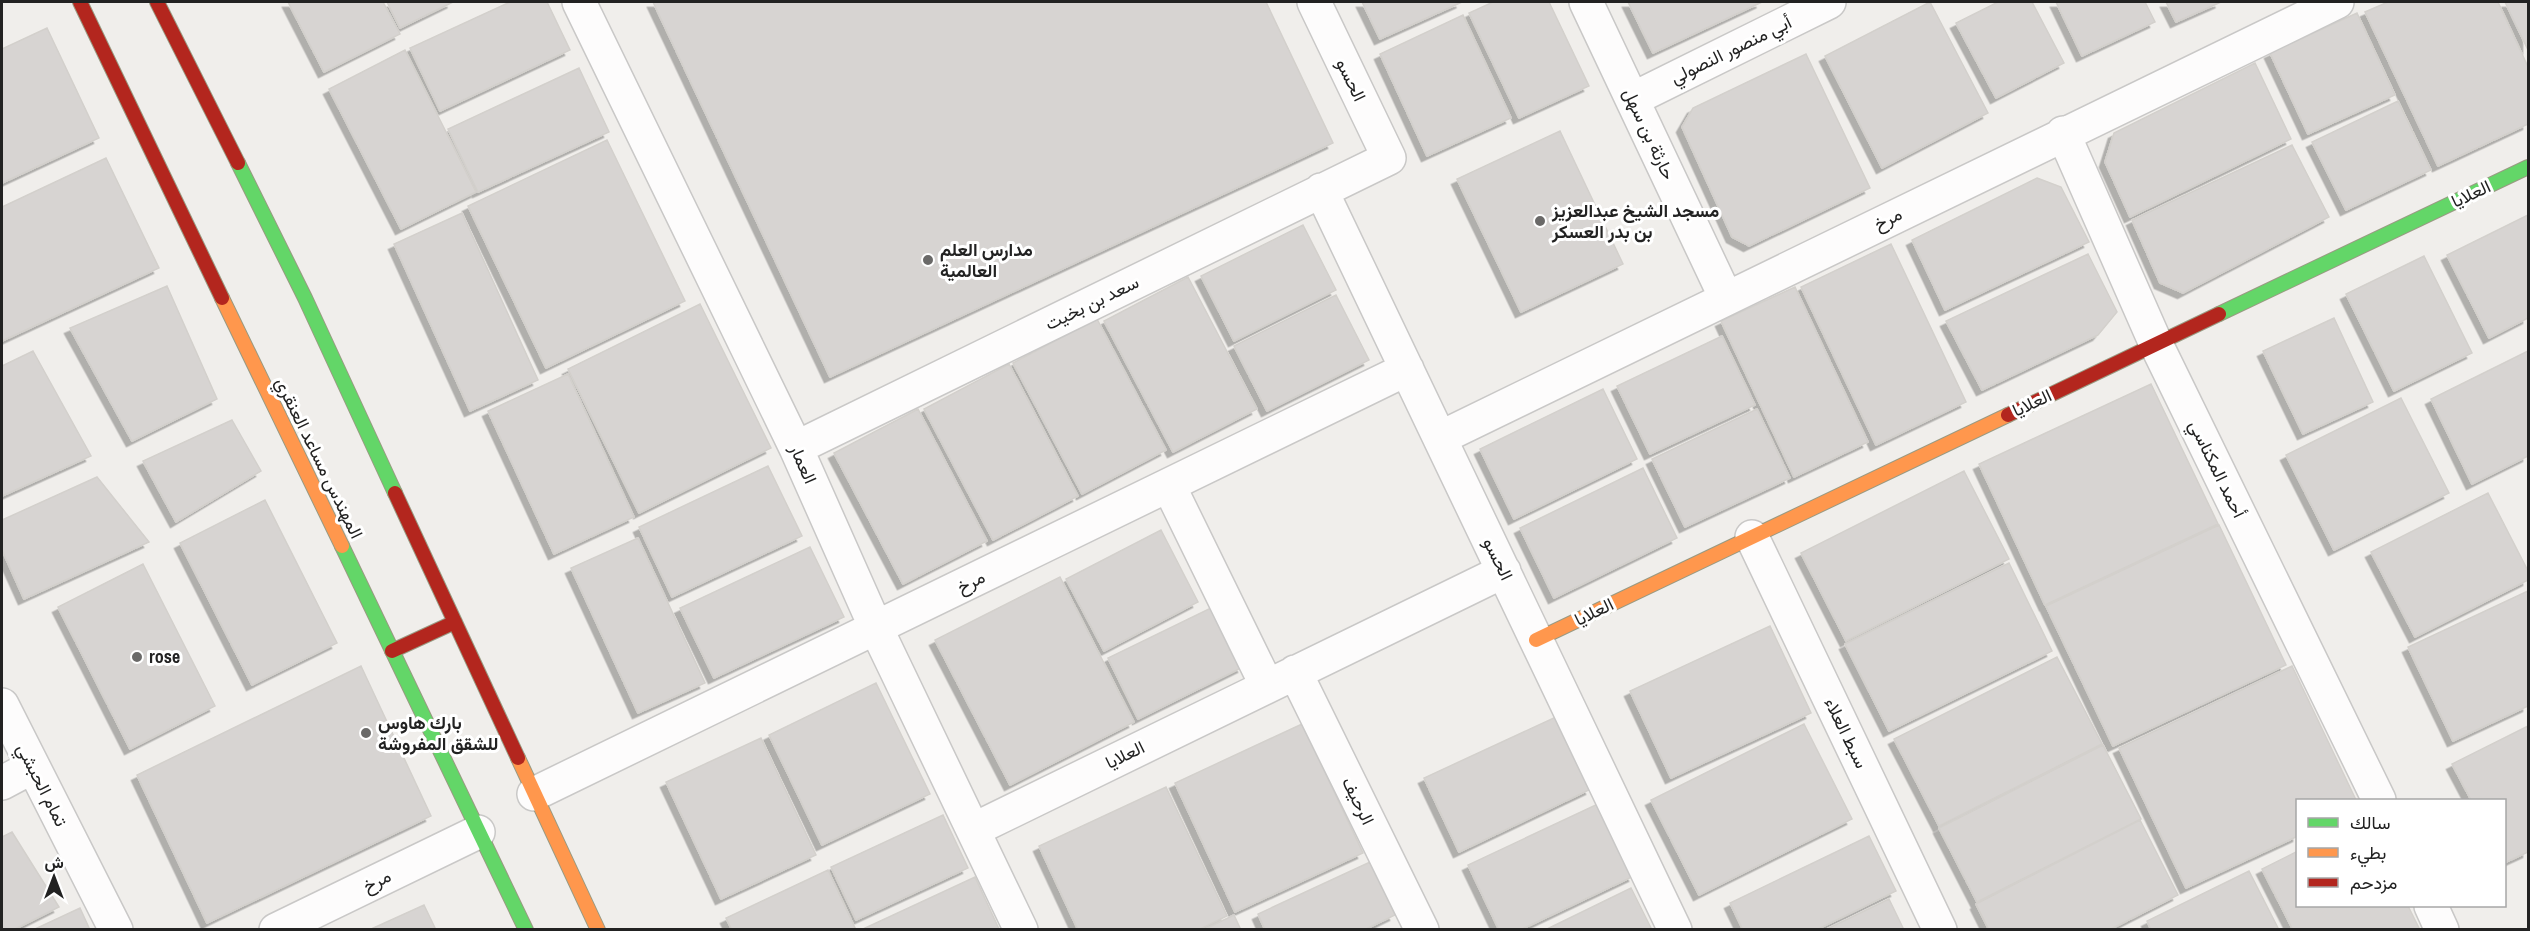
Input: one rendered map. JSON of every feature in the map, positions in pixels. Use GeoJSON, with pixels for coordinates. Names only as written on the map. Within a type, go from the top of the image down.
{"type":"FeatureCollection","features":[{"type":"Feature","properties":{"kind":"street","name":"المهندس مساعد العنقري"},"geometry":{"type":"LineString","coordinates":[[80,2],[526,930]]}},
{"type":"Feature","properties":{"kind":"street"},"geometry":{"type":"LineString","coordinates":[[157,2],[305,298],[598,930]]}},
{"type":"Feature","properties":{"kind":"street","name":"العمار"},"geometry":{"type":"LineString","coordinates":[[579,2],[796,448],[876,628],[1021,930]]}},
{"type":"Feature","properties":{"kind":"street","name":"الحسو"},"geometry":{"type":"LineString","coordinates":[[1314,2],[1389,158]]}},
{"type":"Feature","properties":{"kind":"street","name":"حارثة بن سهل"},"geometry":{"type":"LineString","coordinates":[[1586,2],[1726,298]]}},
{"type":"Feature","properties":{"kind":"street","name":"أبي منصور النصولي"},"geometry":{"type":"LineString","coordinates":[[1633,99],[1829,2]]}},
{"type":"Feature","properties":{"kind":"street","name":"مرخ"},"geometry":{"type":"LineString","coordinates":[[1440,438],[2063,133],[2337,2]]}},
{"type":"Feature","properties":{"kind":"street","name":"أحمد المكناسي"},"geometry":{"type":"LineString","coordinates":[[2063,133],[2156,344],[2378,799]]}},
{"type":"Feature","properties":{"kind":"street","name":"سعد بن بخيت"},"geometry":{"type":"LineString","coordinates":[[796,448],[1389,158]]}},
{"type":"Feature","properties":{"kind":"street","name":"العلايا"},"geometry":{"type":"LineString","coordinates":[[1536,640],[2529,167]]}},
{"type":"Feature","properties":{"kind":"street","name":"الحسو"},"geometry":{"type":"LineString","coordinates":[[1321,190],[1674,930]]}},
{"type":"Feature","properties":{"kind":"street","name":"مرخ"},"geometry":{"type":"LineString","coordinates":[[534,794],[1407,369]]}},
{"type":"Feature","properties":{"kind":"street","name":"الرحيف"},"geometry":{"type":"LineString","coordinates":[[1169,486],[1422,930]]}},
{"type":"Feature","properties":{"kind":"street","name":"سبط العلاء"},"geometry":{"type":"LineString","coordinates":[[1752,537],[1940,930]]}},
{"type":"Feature","properties":{"kind":"street","name":"العلايا"},"geometry":{"type":"LineString","coordinates":[[973,830],[1504,571]]}},
{"type":"Feature","properties":{"kind":"street"},"geometry":{"type":"LineString","coordinates":[[392,651],[455,622]]}},
{"type":"Feature","properties":{"kind":"street","name":"تمام الحبشي"},"geometry":{"type":"LineString","coordinates":[[2,705],[116,930]]}},
{"type":"Feature","properties":{"kind":"street"},"geometry":{"type":"LineString","coordinates":[[2,783],[33,767]]}},
{"type":"Feature","properties":{"kind":"street","name":"مرخ"},"geometry":{"type":"LineString","coordinates":[[276,930],[478,832]]}},
{"type":"Feature","properties":{"kind":"street"},"geometry":{"type":"LineString","coordinates":[[2431,907],[2442,930]]}},
{"type":"Feature","properties":{"kind":"building"},"geometry":{"type":"Polygon","coordinates":[[[288,2],[383,2],[400,34],[324,72],[288,2]]]}},
{"type":"Feature","properties":{"kind":"building"},"geometry":{"type":"Polygon","coordinates":[[[387,2],[453,2],[400,28],[387,2]]]}},
{"type":"Feature","properties":{"kind":"building"},"geometry":{"type":"Polygon","coordinates":[[[510,2],[547,2],[570,50],[440,111],[410,48],[510,2]]]}},
{"type":"Feature","properties":{"kind":"building","name":"مدارس العلم العالمية"},"geometry":{"type":"Polygon","coordinates":[[[653,2],[1266,2],[1333,143],[830,377],[653,2]]]}},
{"type":"Feature","properties":{"kind":"building"},"geometry":{"type":"Polygon","coordinates":[[[1362,2],[1462,2],[1380,39],[1362,2]]]}},
{"type":"Feature","properties":{"kind":"building"},"geometry":{"type":"Polygon","coordinates":[[[1493,2],[1549,2],[1589,86],[1519,118],[1469,13],[1493,2]]]}},
{"type":"Feature","properties":{"kind":"building"},"geometry":{"type":"Polygon","coordinates":[[[1628,2],[1762,2],[1653,53],[1628,2]]]}},
{"type":"Feature","properties":{"kind":"building"},"geometry":{"type":"Polygon","coordinates":[[[1930,2],[1988,113],[1882,168],[1825,56],[1930,2]]]}},
{"type":"Feature","properties":{"kind":"building"},"geometry":{"type":"Polygon","coordinates":[[[1998,2],[2032,2],[2064,63],[1996,98],[1956,23],[1998,2]]]}},
{"type":"Feature","properties":{"kind":"building"},"geometry":{"type":"Polygon","coordinates":[[[2056,2],[2145,2],[2155,22],[2082,56],[2056,2]]]}},
{"type":"Feature","properties":{"kind":"building"},"geometry":{"type":"Polygon","coordinates":[[[2166,2],[2221,2],[2176,22],[2166,2]]]}},
{"type":"Feature","properties":{"kind":"building"},"geometry":{"type":"Polygon","coordinates":[[[2388,2],[2498,2],[2528,67],[2528,124],[2438,166],[2365,12],[2388,2]]]}},
{"type":"Feature","properties":{"kind":"building"},"geometry":{"type":"Polygon","coordinates":[[[2505,2],[2528,2],[2528,50],[2505,2]]]}},
{"type":"Feature","properties":{"kind":"building"},"geometry":{"type":"Polygon","coordinates":[[[2357,13],[2395,95],[2308,134],[2270,53],[2357,13]]]}},
{"type":"Feature","properties":{"kind":"building"},"geometry":{"type":"Polygon","coordinates":[[[1463,15],[1511,118],[1427,156],[1380,54],[1463,15]]]}},
{"type":"Feature","properties":{"kind":"building"},"geometry":{"type":"Polygon","coordinates":[[[47,28],[99,138],[2,183],[2,49],[47,28]]]}},
{"type":"Feature","properties":{"kind":"building"},"geometry":{"type":"Polygon","coordinates":[[[405,50],[476,192],[401,229],[329,89],[405,50]]]}},
{"type":"Feature","properties":{"kind":"building"},"geometry":{"type":"Polygon","coordinates":[[[1806,54],[1870,188],[1749,246],[1732,237],[1682,127],[1693,108],[1806,54]]]}},
{"type":"Feature","properties":{"kind":"building"},"geometry":{"type":"Polygon","coordinates":[[[2255,63],[2291,139],[2130,217],[2105,162],[2114,133],[2255,63]]]}},
{"type":"Feature","properties":{"kind":"building"},"geometry":{"type":"Polygon","coordinates":[[[579,68],[609,132],[478,192],[448,129],[579,68]]]}},
{"type":"Feature","properties":{"kind":"building"},"geometry":{"type":"Polygon","coordinates":[[[2398,101],[2431,170],[2346,210],[2312,142],[2398,101]]]}},
{"type":"Feature","properties":{"kind":"building","name":"مسجد الشيخ عبدالعزيز بن بدر العسكر"},"geometry":{"type":"Polygon","coordinates":[[[1560,131],[1623,264],[1521,312],[1457,179],[1560,131]]]}},
{"type":"Feature","properties":{"kind":"building"},"geometry":{"type":"Polygon","coordinates":[[[607,140],[685,301],[546,368],[468,206],[607,140]]]}},
{"type":"Feature","properties":{"kind":"building"},"geometry":{"type":"Polygon","coordinates":[[[2292,145],[2329,217],[2183,293],[2160,283],[2132,220],[2292,145]]]}},
{"type":"Feature","properties":{"kind":"building"},"geometry":{"type":"Polygon","coordinates":[[[106,158],[159,268],[2,341],[2,207],[106,158]]]}},
{"type":"Feature","properties":{"kind":"building"},"geometry":{"type":"Polygon","coordinates":[[[2037,178],[2061,187],[2089,242],[1945,310],[1912,240],[2037,178]]]}},
{"type":"Feature","properties":{"kind":"building"},"geometry":{"type":"Polygon","coordinates":[[[462,213],[538,380],[470,411],[394,244],[462,213]]]}},
{"type":"Feature","properties":{"kind":"building"},"geometry":{"type":"Polygon","coordinates":[[[2528,215],[2528,318],[2489,338],[2447,255],[2528,215]]]}},
{"type":"Feature","properties":{"kind":"building"},"geometry":{"type":"Polygon","coordinates":[[[1303,225],[1336,290],[1234,341],[1201,276],[1303,225]]]}},
{"type":"Feature","properties":{"kind":"building"},"geometry":{"type":"Polygon","coordinates":[[[1891,244],[1966,402],[1876,445],[1801,287],[1891,244]]]}},
{"type":"Feature","properties":{"kind":"building"},"geometry":{"type":"Polygon","coordinates":[[[2088,254],[2117,312],[2098,335],[1982,390],[1946,321],[2088,254]]]}},
{"type":"Feature","properties":{"kind":"building"},"geometry":{"type":"Polygon","coordinates":[[[2424,256],[2472,353],[2394,391],[2346,294],[2424,256]]]}},
{"type":"Feature","properties":{"kind":"building"},"geometry":{"type":"Polygon","coordinates":[[[1188,277],[1257,409],[1173,452],[1104,321],[1188,277]]]}},
{"type":"Feature","properties":{"kind":"building"},"geometry":{"type":"Polygon","coordinates":[[[167,286],[217,399],[132,441],[70,328],[167,286]]]}},
{"type":"Feature","properties":{"kind":"building"},"geometry":{"type":"Polygon","coordinates":[[[1795,287],[1868,442],[1794,477],[1721,321],[1795,287]]]}},
{"type":"Feature","properties":{"kind":"building"},"geometry":{"type":"Polygon","coordinates":[[[1336,295],[1369,360],[1267,411],[1234,346],[1336,295]]]}},
{"type":"Feature","properties":{"kind":"building"},"geometry":{"type":"Polygon","coordinates":[[[700,304],[771,448],[639,513],[568,369],[700,304]]]}},
{"type":"Feature","properties":{"kind":"building"},"geometry":{"type":"Polygon","coordinates":[[[2334,318],[2373,402],[2303,434],[2263,351],[2334,318]]]}},
{"type":"Feature","properties":{"kind":"building"},"geometry":{"type":"Polygon","coordinates":[[[1097,319],[1166,450],[1082,494],[1013,363],[1097,319]]]}},
{"type":"Feature","properties":{"kind":"building"},"geometry":{"type":"Polygon","coordinates":[[[1722,336],[1755,405],[1650,454],[1617,386],[1722,336]]]}},
{"type":"Feature","properties":{"kind":"building"},"geometry":{"type":"Polygon","coordinates":[[[33,351],[91,456],[2,496],[2,366],[33,351]]]}},
{"type":"Feature","properties":{"kind":"building"},"geometry":{"type":"Polygon","coordinates":[[[2528,351],[2528,456],[2472,484],[2431,399],[2528,351]]]}},
{"type":"Feature","properties":{"kind":"building"},"geometry":{"type":"Polygon","coordinates":[[[1009,364],[1078,496],[993,540],[924,409],[1009,364]]]}},
{"type":"Feature","properties":{"kind":"building"},"geometry":{"type":"Polygon","coordinates":[[[568,374],[634,517],[554,554],[488,411],[568,374]]]}},
{"type":"Feature","properties":{"kind":"building"},"geometry":{"type":"Polygon","coordinates":[[[2151,384],[2218,524],[2045,605],[1979,464],[2151,384]]]}},
{"type":"Feature","properties":{"kind":"building"},"geometry":{"type":"Polygon","coordinates":[[[1603,389],[1637,459],[1514,519],[1480,449],[1603,389]]]}},
{"type":"Feature","properties":{"kind":"building"},"geometry":{"type":"Polygon","coordinates":[[[2401,398],[2449,493],[2334,550],[2286,455],[2401,398]]]}},
{"type":"Feature","properties":{"kind":"building"},"geometry":{"type":"Polygon","coordinates":[[[918,409],[987,541],[903,584],[834,453],[918,409]]]}},
{"type":"Feature","properties":{"kind":"building"},"geometry":{"type":"Polygon","coordinates":[[[1757,409],[1790,478],[1685,527],[1652,459],[1757,409]]]}},
{"type":"Feature","properties":{"kind":"building"},"geometry":{"type":"Polygon","coordinates":[[[232,420],[261,471],[176,522],[143,461],[232,420]]]}},
{"type":"Feature","properties":{"kind":"building"},"geometry":{"type":"Polygon","coordinates":[[[768,466],[802,536],[672,597],[639,527],[768,466]]]}},
{"type":"Feature","properties":{"kind":"building"},"geometry":{"type":"Polygon","coordinates":[[[1643,468],[1677,538],[1554,598],[1520,528],[1643,468]]]}},
{"type":"Feature","properties":{"kind":"building"},"geometry":{"type":"Polygon","coordinates":[[[1964,471],[2009,559],[1846,641],[1801,553],[1964,471]]]}},
{"type":"Feature","properties":{"kind":"building"},"geometry":{"type":"Polygon","coordinates":[[[97,477],[149,542],[24,599],[2,550],[2,520],[97,477]]]}},
{"type":"Feature","properties":{"kind":"building"},"geometry":{"type":"Polygon","coordinates":[[[2488,493],[2528,571],[2528,580],[2415,637],[2371,552],[2488,493]]]}},
{"type":"Feature","properties":{"kind":"building"},"geometry":{"type":"Polygon","coordinates":[[[265,500],[337,643],[252,685],[180,543],[265,500]]]}},
{"type":"Feature","properties":{"kind":"building"},"geometry":{"type":"Polygon","coordinates":[[[2219,525],[2286,665],[2113,746],[2046,606],[2219,525]]]}},
{"type":"Feature","properties":{"kind":"building"},"geometry":{"type":"Polygon","coordinates":[[[1161,530],[1198,602],[1104,651],[1066,579],[1161,530]]]}},
{"type":"Feature","properties":{"kind":"building"},"geometry":{"type":"Polygon","coordinates":[[[638,538],[705,683],[638,713],[571,568],[638,538]]]}},
{"type":"Feature","properties":{"kind":"building"},"geometry":{"type":"Polygon","coordinates":[[[810,547],[844,617],[714,678],[680,608],[810,547]]]}},
{"type":"Feature","properties":{"kind":"building"},"geometry":{"type":"Polygon","coordinates":[[[2009,563],[2052,651],[1889,731],[1845,644],[2009,563]]]}},
{"type":"Feature","properties":{"kind":"building","name":"rose"},"geometry":{"type":"Polygon","coordinates":[[[143,564],[215,706],[130,749],[58,607],[143,564]]]}},
{"type":"Feature","properties":{"kind":"building"},"geometry":{"type":"Polygon","coordinates":[[[1060,577],[1134,722],[1010,785],[935,640],[1060,577]]]}},
{"type":"Feature","properties":{"kind":"building"},"geometry":{"type":"Polygon","coordinates":[[[2528,591],[2528,706],[2453,741],[2408,647],[2528,591]]]}},
{"type":"Feature","properties":{"kind":"building"},"geometry":{"type":"Polygon","coordinates":[[[1213,607],[1243,667],[1138,719],[1108,658],[1213,607]]]}},
{"type":"Feature","properties":{"kind":"building"},"geometry":{"type":"Polygon","coordinates":[[[1770,626],[1811,713],[1671,778],[1630,691],[1770,626]]]}},
{"type":"Feature","properties":{"kind":"building"},"geometry":{"type":"Polygon","coordinates":[[[2057,657],[2102,744],[1939,826],[1894,739],[2057,657]]]}},
{"type":"Feature","properties":{"kind":"building"},"geometry":{"type":"Polygon","coordinates":[[[361,666],[431,816],[207,923],[137,775],[361,666]]]}},
{"type":"Feature","properties":{"kind":"building"},"geometry":{"type":"Polygon","coordinates":[[[2292,666],[2356,799],[2296,799],[2296,837],[2186,888],[2119,748],[2292,666]]]}},
{"type":"Feature","properties":{"kind":"building"},"geometry":{"type":"Polygon","coordinates":[[[876,683],[930,794],[822,845],[769,735],[876,683]]]}},
{"type":"Feature","properties":{"kind":"building"},"geometry":{"type":"Polygon","coordinates":[[[1556,717],[1591,789],[1459,852],[1424,778],[1556,717]]]}},
{"type":"Feature","properties":{"kind":"building"},"geometry":{"type":"Polygon","coordinates":[[[1302,724],[1363,853],[1235,912],[1175,783],[1302,724]]]}},
{"type":"Feature","properties":{"kind":"building"},"geometry":{"type":"Polygon","coordinates":[[[1804,724],[1852,819],[1699,895],[1651,800],[1804,724]]]}},
{"type":"Feature","properties":{"kind":"building"},"geometry":{"type":"Polygon","coordinates":[[[2528,726],[2528,852],[2506,862],[2506,799],[2470,799],[2452,764],[2528,726]]]}},
{"type":"Feature","properties":{"kind":"building"},"geometry":{"type":"Polygon","coordinates":[[[761,738],[816,855],[721,899],[666,782],[761,738]]]}},
{"type":"Feature","properties":{"kind":"building"},"geometry":{"type":"Polygon","coordinates":[[[2103,745],[2141,819],[1977,902],[1939,828],[2103,745]]]}},
{"type":"Feature","properties":{"kind":"building"},"geometry":{"type":"Polygon","coordinates":[[[1166,787],[1227,916],[1198,930],[1078,930],[1039,846],[1166,787]]]}},
{"type":"Feature","properties":{"kind":"building"},"geometry":{"type":"Polygon","coordinates":[[[1600,803],[1634,876],[1520,930],[1499,930],[1468,865],[1600,803]]]}},
{"type":"Feature","properties":{"kind":"building"},"geometry":{"type":"Polygon","coordinates":[[[943,815],[968,868],[856,920],[831,867],[943,815]]]}},
{"type":"Feature","properties":{"kind":"building"},"geometry":{"type":"Polygon","coordinates":[[[2140,820],[2178,895],[2109,930],[1989,930],[1976,904],[2140,820]]]}},
{"type":"Feature","properties":{"kind":"building"},"geometry":{"type":"Polygon","coordinates":[[[12,832],[59,907],[13,930],[2,930],[2,837],[12,832]]]}},
{"type":"Feature","properties":{"kind":"building"},"geometry":{"type":"Polygon","coordinates":[[[1869,836],[1896,891],[1816,930],[1743,930],[1730,903],[1869,836]]]}},
{"type":"Feature","properties":{"kind":"building"},"geometry":{"type":"Polygon","coordinates":[[[2296,852],[2296,907],[2408,907],[2420,930],[2293,930],[2262,869],[2296,852]]]}},
{"type":"Feature","properties":{"kind":"building"},"geometry":{"type":"Polygon","coordinates":[[[1370,862],[1395,915],[1364,930],[1265,930],[1258,914],[1370,862]]]}},
{"type":"Feature","properties":{"kind":"building"},"geometry":{"type":"Polygon","coordinates":[[[828,870],[856,930],[732,930],[726,918],[828,870]]]}},
{"type":"Feature","properties":{"kind":"building"},"geometry":{"type":"Polygon","coordinates":[[[2249,871],[2279,930],[2151,930],[2147,921],[2249,871]]]}},
{"type":"Feature","properties":{"kind":"building"},"geometry":{"type":"Polygon","coordinates":[[[975,877],[999,929],[863,930],[863,929],[975,877]]]}},
{"type":"Feature","properties":{"kind":"building"},"geometry":{"type":"Polygon","coordinates":[[[1631,888],[1652,930],[1545,930],[1631,888]]]}},
{"type":"Feature","properties":{"kind":"building"},"geometry":{"type":"Polygon","coordinates":[[[1889,899],[1904,930],[1825,930],[1889,899]]]}},
{"type":"Feature","properties":{"kind":"building"},"geometry":{"type":"Polygon","coordinates":[[[424,905],[436,930],[369,930],[424,905]]]}},
{"type":"Feature","properties":{"kind":"building"},"geometry":{"type":"Polygon","coordinates":[[[80,908],[90,930],[33,930],[80,908]]]}},
{"type":"Feature","properties":{"kind":"building"},"geometry":{"type":"Polygon","coordinates":[[[1234,915],[1241,930],[1203,930],[1234,915]]]}},
{"type":"Feature","properties":{"kind":"traffic: fast"},"geometry":{"type":"LineString","coordinates":[[238,163],[305,298],[395,493]]}},
{"type":"Feature","properties":{"kind":"traffic: fast"},"geometry":{"type":"LineString","coordinates":[[2219,314],[2528,167]]}},
{"type":"Feature","properties":{"kind":"traffic: fast"},"geometry":{"type":"LineString","coordinates":[[342,546],[526,930]]}},
{"type":"Feature","properties":{"kind":"traffic: slow"},"geometry":{"type":"LineString","coordinates":[[222,298],[342,546]]}},
{"type":"Feature","properties":{"kind":"traffic: slow"},"geometry":{"type":"LineString","coordinates":[[1536,640],[2008,415]]}},
{"type":"Feature","properties":{"kind":"traffic: slow"},"geometry":{"type":"LineString","coordinates":[[518,758],[598,930]]}},
{"type":"Feature","properties":{"kind":"traffic: jam"},"geometry":{"type":"LineString","coordinates":[[80,2],[222,298]]}},
{"type":"Feature","properties":{"kind":"traffic: jam"},"geometry":{"type":"LineString","coordinates":[[157,2],[238,163]]}},
{"type":"Feature","properties":{"kind":"traffic: jam"},"geometry":{"type":"LineString","coordinates":[[2008,415],[2219,314]]}},
{"type":"Feature","properties":{"kind":"traffic: jam"},"geometry":{"type":"LineString","coordinates":[[395,493],[518,758]]}},
{"type":"Feature","properties":{"kind":"traffic: jam"},"geometry":{"type":"LineString","coordinates":[[392,651],[455,622]]}},
{"type":"Feature","properties":{"kind":"place","name":"مسجد الشيخ عبدالعزيز بن بدر العسكر"},"geometry":{"type":"Point","coordinates":[1540,221]}},
{"type":"Feature","properties":{"kind":"place","name":"مدارس العلم العالمية"},"geometry":{"type":"Point","coordinates":[928,260]}},
{"type":"Feature","properties":{"kind":"place","name":"rose"},"geometry":{"type":"Point","coordinates":[137,657]}},
{"type":"Feature","properties":{"kind":"place","name":"بارك هاوس للشقق المفروشة"},"geometry":{"type":"Point","coordinates":[366,733]}}]}
